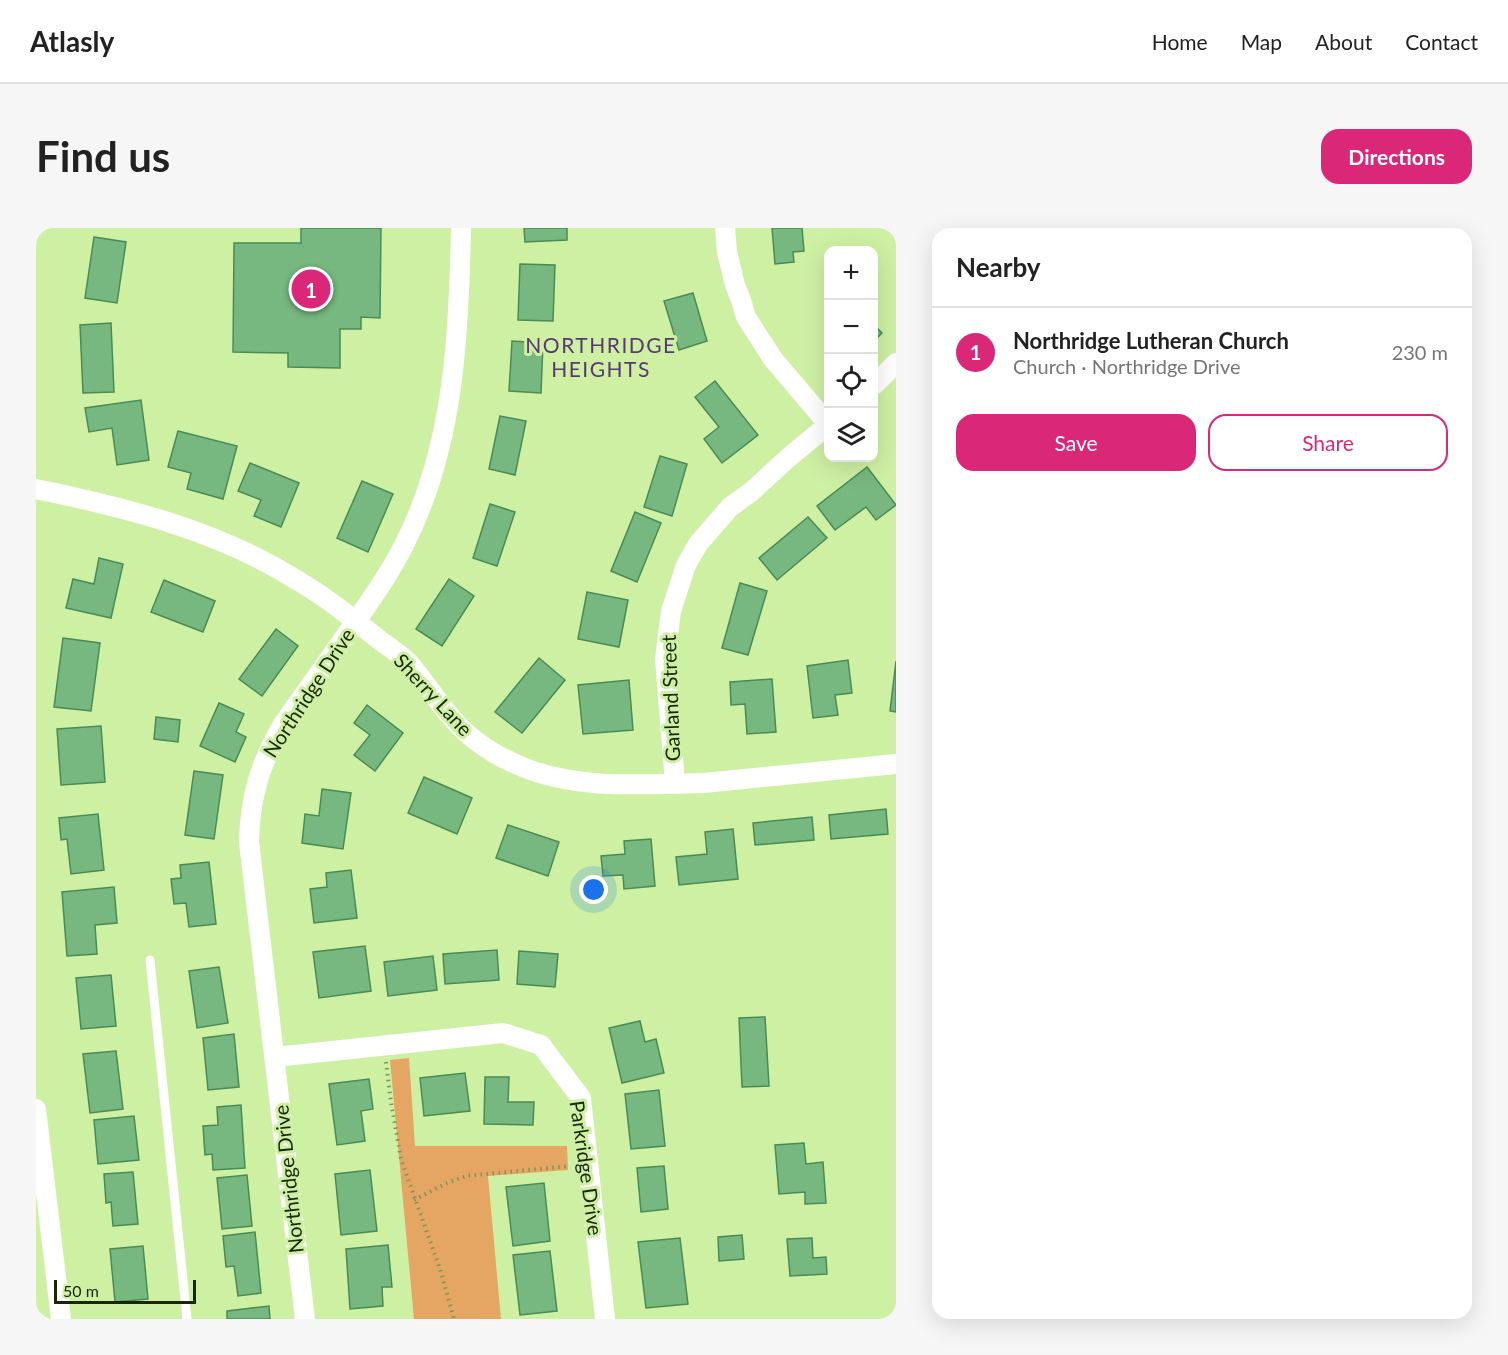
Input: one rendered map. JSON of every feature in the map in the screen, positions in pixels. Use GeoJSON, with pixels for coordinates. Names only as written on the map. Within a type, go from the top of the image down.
{"type":"FeatureCollection","features":[{"type":"Feature","properties":{"kind":"street","name":"Northridge Drive"},"geometry":{"type":"LineString","coordinates":[[305,1319],[249,842],[252,802],[259,772],[272,743],[283,724],[386,579],[405,543],[426,493],[449,409],[457,345],[461,228]]}},
{"type":"Feature","properties":{"kind":"street"},"geometry":{"type":"LineString","coordinates":[[725,228],[727,252],[746,317],[773,359],[824,420]]}},
{"type":"Feature","properties":{"kind":"street"},"geometry":{"type":"LineString","coordinates":[[878,380],[896,363]]}},
{"type":"Feature","properties":{"kind":"street","name":"Garland Street"},"geometry":{"type":"LineString","coordinates":[[675,783],[665,659],[671,611],[686,565],[698,544],[730,507],[751,492],[824,428]]}},
{"type":"Feature","properties":{"kind":"street","name":"Sherry Lane"},"geometry":{"type":"LineString","coordinates":[[36,489],[151,516],[209,536],[265,562],[300,582],[356,621],[408,662],[452,719],[479,744],[494,754],[533,771],[582,782],[704,783],[896,765]]}},
{"type":"Feature","properties":{"kind":"street","name":"Parkridge Drive"},"geometry":{"type":"LineString","coordinates":[[275,1057],[503,1033],[541,1045],[581,1098],[605,1319]]}},
{"type":"Feature","properties":{"kind":"street"},"geometry":{"type":"LineString","coordinates":[[36,1109],[62,1319]]}},
{"type":"Feature","properties":{"kind":"lane"},"geometry":{"type":"LineString","coordinates":[[150,960],[187,1319]]}},
{"type":"Feature","properties":{"kind":"path"},"geometry":{"type":"LineString","coordinates":[[385,1045],[401,1159],[441,1272],[454,1319]]}},
{"type":"Feature","properties":{"kind":"path"},"geometry":{"type":"LineString","coordinates":[[414,1200],[466,1176],[588,1164]]}},
{"type":"Feature","properties":{"kind":"shaded area"},"geometry":{"type":"Polygon","coordinates":[[[409,1058],[415,1146],[567,1146],[568,1170],[488,1176],[501,1319],[414,1319],[390,1060],[409,1058]]]}},
{"type":"Feature","properties":{"kind":"building"},"geometry":{"type":"Polygon","coordinates":[[[301,228],[381,228],[380,318],[361,317],[361,329],[340,329],[340,368],[288,367],[288,353],[233,352],[234,243],[301,243],[301,228]]]}},
{"type":"Feature","properties":{"kind":"building"},"geometry":{"type":"Polygon","coordinates":[[[524,228],[567,228],[567,240],[525,242],[524,228]]]}},
{"type":"Feature","properties":{"kind":"building"},"geometry":{"type":"Polygon","coordinates":[[[772,228],[802,228],[804,251],[793,252],[794,262],[775,264],[772,228]]]}},
{"type":"Feature","properties":{"kind":"building"},"geometry":{"type":"Polygon","coordinates":[[[94,237],[126,242],[117,303],[85,298],[94,237]]]}},
{"type":"Feature","properties":{"kind":"building"},"geometry":{"type":"Polygon","coordinates":[[[520,264],[555,265],[553,321],[518,320],[520,264]]]}},
{"type":"Feature","properties":{"kind":"building"},"geometry":{"type":"Polygon","coordinates":[[[693,293],[707,341],[679,350],[664,301],[693,293]]]}},
{"type":"Feature","properties":{"kind":"building"},"geometry":{"type":"Polygon","coordinates":[[[111,323],[114,392],[83,393],[80,325],[111,323]]]}},
{"type":"Feature","properties":{"kind":"building"},"geometry":{"type":"Polygon","coordinates":[[[512,341],[543,343],[541,393],[509,391],[512,341]]]}},
{"type":"Feature","properties":{"kind":"building"},"geometry":{"type":"Polygon","coordinates":[[[715,381],[758,435],[722,463],[704,439],[719,427],[695,397],[715,381]]]}},
{"type":"Feature","properties":{"kind":"building"},"geometry":{"type":"Polygon","coordinates":[[[141,400],[149,460],[117,465],[112,428],[89,432],[85,408],[141,400]]]}},
{"type":"Feature","properties":{"kind":"building"},"geometry":{"type":"Polygon","coordinates":[[[500,416],[526,421],[515,475],[489,469],[500,416]]]}},
{"type":"Feature","properties":{"kind":"building"},"geometry":{"type":"Polygon","coordinates":[[[178,431],[237,446],[223,499],[187,489],[191,473],[168,467],[178,431]]]}},
{"type":"Feature","properties":{"kind":"building"},"geometry":{"type":"Polygon","coordinates":[[[660,456],[687,464],[672,516],[644,507],[660,456]]]}},
{"type":"Feature","properties":{"kind":"building"},"geometry":{"type":"Polygon","coordinates":[[[250,463],[299,483],[281,527],[254,516],[261,500],[238,491],[250,463]]]}},
{"type":"Feature","properties":{"kind":"building"},"geometry":{"type":"Polygon","coordinates":[[[867,467],[896,505],[876,520],[866,507],[835,530],[817,506],[867,467]]]}},
{"type":"Feature","properties":{"kind":"building"},"geometry":{"type":"Polygon","coordinates":[[[362,481],[393,494],[368,552],[337,538],[362,481]]]}},
{"type":"Feature","properties":{"kind":"building"},"geometry":{"type":"Polygon","coordinates":[[[490,504],[515,512],[497,566],[473,558],[490,504]]]}},
{"type":"Feature","properties":{"kind":"building"},"geometry":{"type":"Polygon","coordinates":[[[635,512],[661,523],[637,582],[611,571],[635,512]]]}},
{"type":"Feature","properties":{"kind":"building"},"geometry":{"type":"Polygon","coordinates":[[[808,517],[827,538],[777,580],[759,558],[808,517]]]}},
{"type":"Feature","properties":{"kind":"building"},"geometry":{"type":"Polygon","coordinates":[[[99,558],[123,564],[111,618],[66,608],[73,579],[94,584],[99,558]]]}},
{"type":"Feature","properties":{"kind":"building"},"geometry":{"type":"Polygon","coordinates":[[[449,579],[474,596],[442,646],[416,629],[449,579]]]}},
{"type":"Feature","properties":{"kind":"building"},"geometry":{"type":"Polygon","coordinates":[[[164,580],[215,601],[203,632],[151,612],[164,580]]]}},
{"type":"Feature","properties":{"kind":"building"},"geometry":{"type":"Polygon","coordinates":[[[740,583],[767,591],[748,655],[722,648],[740,583]]]}},
{"type":"Feature","properties":{"kind":"building"},"geometry":{"type":"Polygon","coordinates":[[[587,592],[628,600],[619,647],[578,639],[587,592]]]}},
{"type":"Feature","properties":{"kind":"building"},"geometry":{"type":"Polygon","coordinates":[[[276,629],[298,646],[262,696],[239,679],[276,629]]]}},
{"type":"Feature","properties":{"kind":"building"},"geometry":{"type":"Polygon","coordinates":[[[63,638],[100,643],[91,711],[54,707],[63,638]]]}},
{"type":"Feature","properties":{"kind":"building"},"geometry":{"type":"Polygon","coordinates":[[[539,658],[565,680],[522,733],[495,712],[539,658]]]}},
{"type":"Feature","properties":{"kind":"building"},"geometry":{"type":"Polygon","coordinates":[[[848,660],[852,693],[835,695],[838,715],[813,718],[807,666],[848,660]]]}},
{"type":"Feature","properties":{"kind":"building"},"geometry":{"type":"Polygon","coordinates":[[[896,661],[896,712],[890,711],[896,661]]]}},
{"type":"Feature","properties":{"kind":"building"},"geometry":{"type":"Polygon","coordinates":[[[772,679],[776,732],[747,734],[745,704],[731,705],[730,682],[772,679]]]}},
{"type":"Feature","properties":{"kind":"building"},"geometry":{"type":"Polygon","coordinates":[[[629,680],[633,730],[583,734],[578,685],[629,680]]]}},
{"type":"Feature","properties":{"kind":"building"},"geometry":{"type":"Polygon","coordinates":[[[219,703],[244,714],[236,732],[246,737],[235,762],[200,746],[219,703]]]}},
{"type":"Feature","properties":{"kind":"building"},"geometry":{"type":"Polygon","coordinates":[[[367,705],[403,733],[375,771],[354,755],[370,735],[354,723],[367,705]]]}},
{"type":"Feature","properties":{"kind":"building"},"geometry":{"type":"Polygon","coordinates":[[[156,717],[180,720],[178,742],[154,739],[156,717]]]}},
{"type":"Feature","properties":{"kind":"building"},"geometry":{"type":"Polygon","coordinates":[[[101,726],[105,782],[61,785],[57,729],[101,726]]]}},
{"type":"Feature","properties":{"kind":"building"},"geometry":{"type":"Polygon","coordinates":[[[194,771],[223,775],[214,839],[185,835],[194,771]]]}},
{"type":"Feature","properties":{"kind":"building"},"geometry":{"type":"Polygon","coordinates":[[[424,777],[472,798],[457,834],[408,813],[424,777]]]}},
{"type":"Feature","properties":{"kind":"building"},"geometry":{"type":"Polygon","coordinates":[[[322,789],[351,793],[343,849],[302,843],[305,814],[319,816],[322,789]]]}},
{"type":"Feature","properties":{"kind":"building"},"geometry":{"type":"Polygon","coordinates":[[[886,809],[888,834],[831,839],[829,815],[886,809]]]}},
{"type":"Feature","properties":{"kind":"building"},"geometry":{"type":"Polygon","coordinates":[[[98,814],[104,870],[71,874],[67,839],[61,840],[59,818],[98,814]]]}},
{"type":"Feature","properties":{"kind":"building"},"geometry":{"type":"Polygon","coordinates":[[[812,817],[814,840],[755,845],[753,823],[812,817]]]}},
{"type":"Feature","properties":{"kind":"building"},"geometry":{"type":"Polygon","coordinates":[[[508,825],[559,842],[548,876],[496,858],[508,825]]]}},
{"type":"Feature","properties":{"kind":"building"},"geometry":{"type":"Polygon","coordinates":[[[733,829],[738,879],[679,885],[676,857],[707,854],[705,832],[733,829]]]}},
{"type":"Feature","properties":{"kind":"building"},"geometry":{"type":"Polygon","coordinates":[[[651,839],[655,886],[624,889],[623,875],[603,876],[601,856],[625,854],[624,841],[651,839]]]}},
{"type":"Feature","properties":{"kind":"building"},"geometry":{"type":"Polygon","coordinates":[[[209,862],[216,924],[189,927],[186,903],[174,904],[171,879],[181,878],[180,865],[209,862]]]}},
{"type":"Feature","properties":{"kind":"building"},"geometry":{"type":"Polygon","coordinates":[[[351,870],[357,918],[314,923],[310,889],[327,887],[326,873],[351,870]]]}},
{"type":"Feature","properties":{"kind":"building"},"geometry":{"type":"Polygon","coordinates":[[[114,887],[117,923],[95,925],[97,954],[67,956],[62,892],[114,887]]]}},
{"type":"Feature","properties":{"kind":"building"},"geometry":{"type":"Polygon","coordinates":[[[365,946],[371,991],[319,998],[313,952],[365,946]]]}},
{"type":"Feature","properties":{"kind":"building"},"geometry":{"type":"Polygon","coordinates":[[[497,950],[499,980],[445,984],[443,954],[497,950]]]}},
{"type":"Feature","properties":{"kind":"building"},"geometry":{"type":"Polygon","coordinates":[[[519,951],[558,954],[555,987],[517,984],[519,951]]]}},
{"type":"Feature","properties":{"kind":"building"},"geometry":{"type":"Polygon","coordinates":[[[433,956],[437,990],[388,996],[384,962],[433,956]]]}},
{"type":"Feature","properties":{"kind":"building"},"geometry":{"type":"Polygon","coordinates":[[[219,967],[228,1023],[197,1028],[189,971],[219,967]]]}},
{"type":"Feature","properties":{"kind":"building"},"geometry":{"type":"Polygon","coordinates":[[[111,975],[116,1026],[81,1029],[76,978],[111,975]]]}},
{"type":"Feature","properties":{"kind":"building"},"geometry":{"type":"Polygon","coordinates":[[[765,1017],[769,1086],[742,1087],[739,1018],[765,1017]]]}},
{"type":"Feature","properties":{"kind":"building"},"geometry":{"type":"Polygon","coordinates":[[[640,1021],[645,1042],[656,1039],[664,1073],[622,1083],[609,1028],[640,1021]]]}},
{"type":"Feature","properties":{"kind":"building"},"geometry":{"type":"Polygon","coordinates":[[[234,1034],[239,1087],[208,1090],[203,1038],[234,1034]]]}},
{"type":"Feature","properties":{"kind":"building"},"geometry":{"type":"Polygon","coordinates":[[[116,1051],[123,1109],[90,1113],[83,1054],[116,1051]]]}},
{"type":"Feature","properties":{"kind":"building"},"geometry":{"type":"Polygon","coordinates":[[[465,1073],[470,1111],[424,1116],[420,1078],[465,1073]]]}},
{"type":"Feature","properties":{"kind":"building"},"geometry":{"type":"Polygon","coordinates":[[[485,1077],[509,1077],[508,1102],[534,1102],[533,1125],[484,1124],[485,1077]]]}},
{"type":"Feature","properties":{"kind":"building"},"geometry":{"type":"Polygon","coordinates":[[[369,1079],[373,1109],[361,1111],[365,1141],[337,1145],[329,1084],[369,1079]]]}},
{"type":"Feature","properties":{"kind":"building"},"geometry":{"type":"Polygon","coordinates":[[[659,1090],[665,1146],[631,1149],[625,1094],[659,1090]]]}},
{"type":"Feature","properties":{"kind":"building"},"geometry":{"type":"Polygon","coordinates":[[[241,1105],[245,1168],[213,1170],[212,1154],[205,1155],[203,1126],[218,1125],[217,1107],[241,1105]]]}},
{"type":"Feature","properties":{"kind":"building"},"geometry":{"type":"Polygon","coordinates":[[[134,1116],[139,1160],[98,1164],[94,1120],[134,1116]]]}},
{"type":"Feature","properties":{"kind":"building"},"geometry":{"type":"Polygon","coordinates":[[[804,1143],[806,1164],[823,1162],[826,1203],[805,1204],[805,1192],[779,1194],[775,1145],[804,1143]]]}},
{"type":"Feature","properties":{"kind":"building"},"geometry":{"type":"Polygon","coordinates":[[[664,1166],[668,1209],[641,1212],[637,1168],[664,1166]]]}},
{"type":"Feature","properties":{"kind":"building"},"geometry":{"type":"Polygon","coordinates":[[[370,1170],[377,1231],[341,1235],[335,1174],[370,1170]]]}},
{"type":"Feature","properties":{"kind":"building"},"geometry":{"type":"Polygon","coordinates":[[[133,1172],[138,1224],[113,1226],[111,1202],[106,1203],[104,1174],[133,1172]]]}},
{"type":"Feature","properties":{"kind":"building"},"geometry":{"type":"Polygon","coordinates":[[[247,1175],[252,1226],[222,1229],[217,1178],[247,1175]]]}},
{"type":"Feature","properties":{"kind":"building"},"geometry":{"type":"Polygon","coordinates":[[[544,1183],[550,1241],[513,1246],[506,1187],[544,1183]]]}},
{"type":"Feature","properties":{"kind":"building"},"geometry":{"type":"Polygon","coordinates":[[[255,1232],[261,1293],[238,1296],[234,1266],[226,1267],[223,1236],[255,1232]]]}},
{"type":"Feature","properties":{"kind":"building"},"geometry":{"type":"Polygon","coordinates":[[[742,1235],[744,1259],[719,1261],[718,1237],[742,1235]]]}},
{"type":"Feature","properties":{"kind":"building"},"geometry":{"type":"Polygon","coordinates":[[[680,1238],[688,1304],[646,1308],[638,1242],[680,1238]]]}},
{"type":"Feature","properties":{"kind":"building"},"geometry":{"type":"Polygon","coordinates":[[[812,1238],[813,1258],[826,1257],[827,1274],[790,1276],[787,1239],[812,1238]]]}},
{"type":"Feature","properties":{"kind":"building"},"geometry":{"type":"Polygon","coordinates":[[[388,1245],[392,1287],[382,1287],[383,1306],[350,1309],[346,1249],[388,1245]]]}},
{"type":"Feature","properties":{"kind":"building"},"geometry":{"type":"Polygon","coordinates":[[[143,1246],[148,1299],[115,1302],[110,1249],[143,1246]]]}},
{"type":"Feature","properties":{"kind":"building"},"geometry":{"type":"Polygon","coordinates":[[[550,1251],[557,1311],[520,1315],[513,1255],[550,1251]]]}},
{"type":"Feature","properties":{"kind":"building"},"geometry":{"type":"Polygon","coordinates":[[[269,1306],[270,1319],[227,1319],[227,1311],[269,1306]]]}},
{"type":"Feature","properties":{"kind":"place","name":"Northridge Lutheran Church"},"geometry":{"type":"Point","coordinates":[311,289]}},
{"type":"Feature","properties":{"kind":"district","name":"NORTHRIDGE HEIGHTS"},"geometry":{"type":"Point","coordinates":[601,358]}}]}
